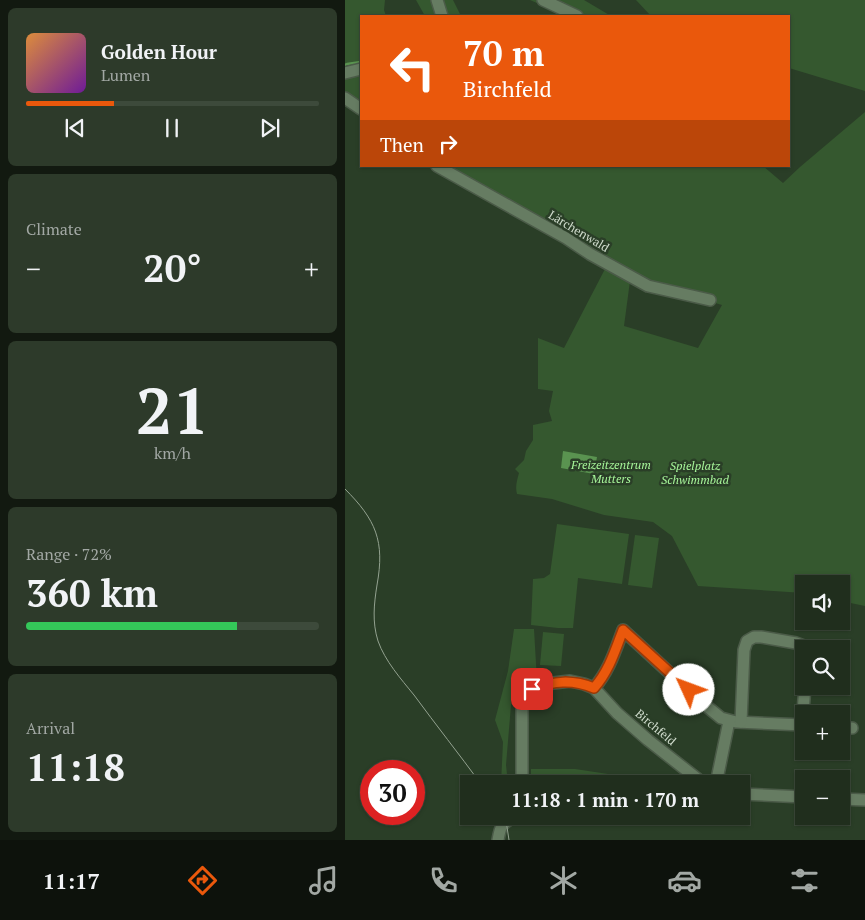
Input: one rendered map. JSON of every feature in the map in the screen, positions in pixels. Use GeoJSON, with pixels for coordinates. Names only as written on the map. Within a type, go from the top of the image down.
{"type":"FeatureCollection","features":[{"type":"Feature","properties":{"kind":"street"},"geometry":{"type":"LineString","coordinates":[[437,0],[442,15]]}},
{"type":"Feature","properties":{"kind":"street"},"geometry":{"type":"LineString","coordinates":[[543,0],[575,15]]}},
{"type":"Feature","properties":{"kind":"street"},"geometry":{"type":"LineString","coordinates":[[345,73],[360,69]]}},
{"type":"Feature","properties":{"kind":"street"},"geometry":{"type":"LineString","coordinates":[[345,98],[360,108]]}},
{"type":"Feature","properties":{"kind":"street","name":"Lärchenwald"},"geometry":{"type":"LineString","coordinates":[[439,167],[567,238],[590,254],[648,286],[710,300]]}},
{"type":"Feature","properties":{"kind":"street"},"geometry":{"type":"LineString","coordinates":[[522,775],[522,699],[532,689],[545,684],[571,681],[594,688],[602,679],[611,662],[623,630],[718,716],[741,722],[795,725]]}},
{"type":"Feature","properties":{"kind":"street"},"geometry":{"type":"LineString","coordinates":[[741,722],[747,641],[754,637],[761,637],[795,642]]}},
{"type":"Feature","properties":{"kind":"street","name":"Birchfeld"},"geometry":{"type":"LineString","coordinates":[[594,688],[617,713],[693,775]]}},
{"type":"Feature","properties":{"kind":"street"},"geometry":{"type":"LineString","coordinates":[[718,775],[729,720]]}},
{"type":"Feature","properties":{"kind":"street"},"geometry":{"type":"LineString","coordinates":[[750,794],[795,797]]}},
{"type":"Feature","properties":{"kind":"street"},"geometry":{"type":"LineString","coordinates":[[850,799],[865,800]]}},
{"type":"Feature","properties":{"kind":"street"},"geometry":{"type":"LineString","coordinates":[[498,840],[501,825]]}},
{"type":"Feature","properties":{"kind":"green space"},"geometry":{"type":"Polygon","coordinates":[[[345,0],[385,0],[386,15],[360,15],[360,102],[345,92],[345,0]]]}},
{"type":"Feature","properties":{"kind":"green space"},"geometry":{"type":"Polygon","coordinates":[[[416,0],[453,0],[460,15],[424,15],[416,0]]]}},
{"type":"Feature","properties":{"kind":"green space"},"geometry":{"type":"Polygon","coordinates":[[[530,0],[584,0],[609,15],[565,15],[530,0]]]}},
{"type":"Feature","properties":{"kind":"green space"},"geometry":{"type":"Polygon","coordinates":[[[636,0],[865,0],[865,91],[790,68],[790,15],[650,15],[636,0]]]}},
{"type":"Feature","properties":{"kind":"green space"},"geometry":{"type":"Polygon","coordinates":[[[865,112],[865,606],[850,603],[850,575],[795,575],[795,592],[698,586],[672,536],[653,522],[604,515],[552,499],[517,494],[516,486],[519,473],[515,469],[524,460],[526,451],[533,440],[533,425],[552,421],[549,411],[553,391],[538,389],[538,338],[564,348],[605,269],[630,281],[624,326],[698,348],[722,305],[648,283],[442,167],[764,167],[783,183],[865,112]]]}},
{"type":"Feature","properties":{"kind":"green space"},"geometry":{"type":"Polygon","coordinates":[[[557,524],[629,534],[622,584],[578,578],[573,628],[531,625],[533,579],[544,578],[550,574],[557,524]]]}},
{"type":"Feature","properties":{"kind":"green space"},"geometry":{"type":"Polygon","coordinates":[[[635,535],[659,538],[652,588],[628,585],[635,535]]]}},
{"type":"Feature","properties":{"kind":"green space"},"geometry":{"type":"Polygon","coordinates":[[[514,629],[534,629],[537,681],[513,681],[506,765],[507,775],[501,775],[503,742],[495,720],[508,671],[514,629]]]}},
{"type":"Feature","properties":{"kind":"green space"},"geometry":{"type":"Polygon","coordinates":[[[543,632],[564,634],[561,666],[540,665],[543,632]]]}},
{"type":"Feature","properties":{"kind":"green space"},"geometry":{"type":"Polygon","coordinates":[[[531,769],[575,769],[608,774],[603,775],[531,775],[531,769]]]}},
{"type":"Feature","properties":{"kind":"shaded area"},"geometry":{"type":"Polygon","coordinates":[[[563,451],[597,457],[594,474],[561,468],[563,451]]]}},
{"type":"Feature","properties":{"kind":"waterway"},"geometry":{"type":"LineString","coordinates":[[345,65],[360,62]]}},
{"type":"Feature","properties":{"kind":"tram line"},"geometry":{"type":"LineString","coordinates":[[345,489],[356,500],[371,521],[379,543],[380,556],[374,620],[381,648],[394,670],[474,775]]}},
{"type":"Feature","properties":{"kind":"tram line"},"geometry":{"type":"LineString","coordinates":[[506,825],[509,840]]}},
{"type":"Feature","properties":{"kind":"route"},"geometry":{"type":"LineString","coordinates":[[532,689],[545,684],[571,681],[594,688],[602,679],[611,662],[623,630],[689,690]]}},
{"type":"Feature","properties":{"kind":"park label","name":"Freizeitzentrum Mutters"},"geometry":{"type":"Point","coordinates":[611,471]}},
{"type":"Feature","properties":{"kind":"park label","name":"Spielplatz Schwimmbad"},"geometry":{"type":"Point","coordinates":[695,472]}}]}
